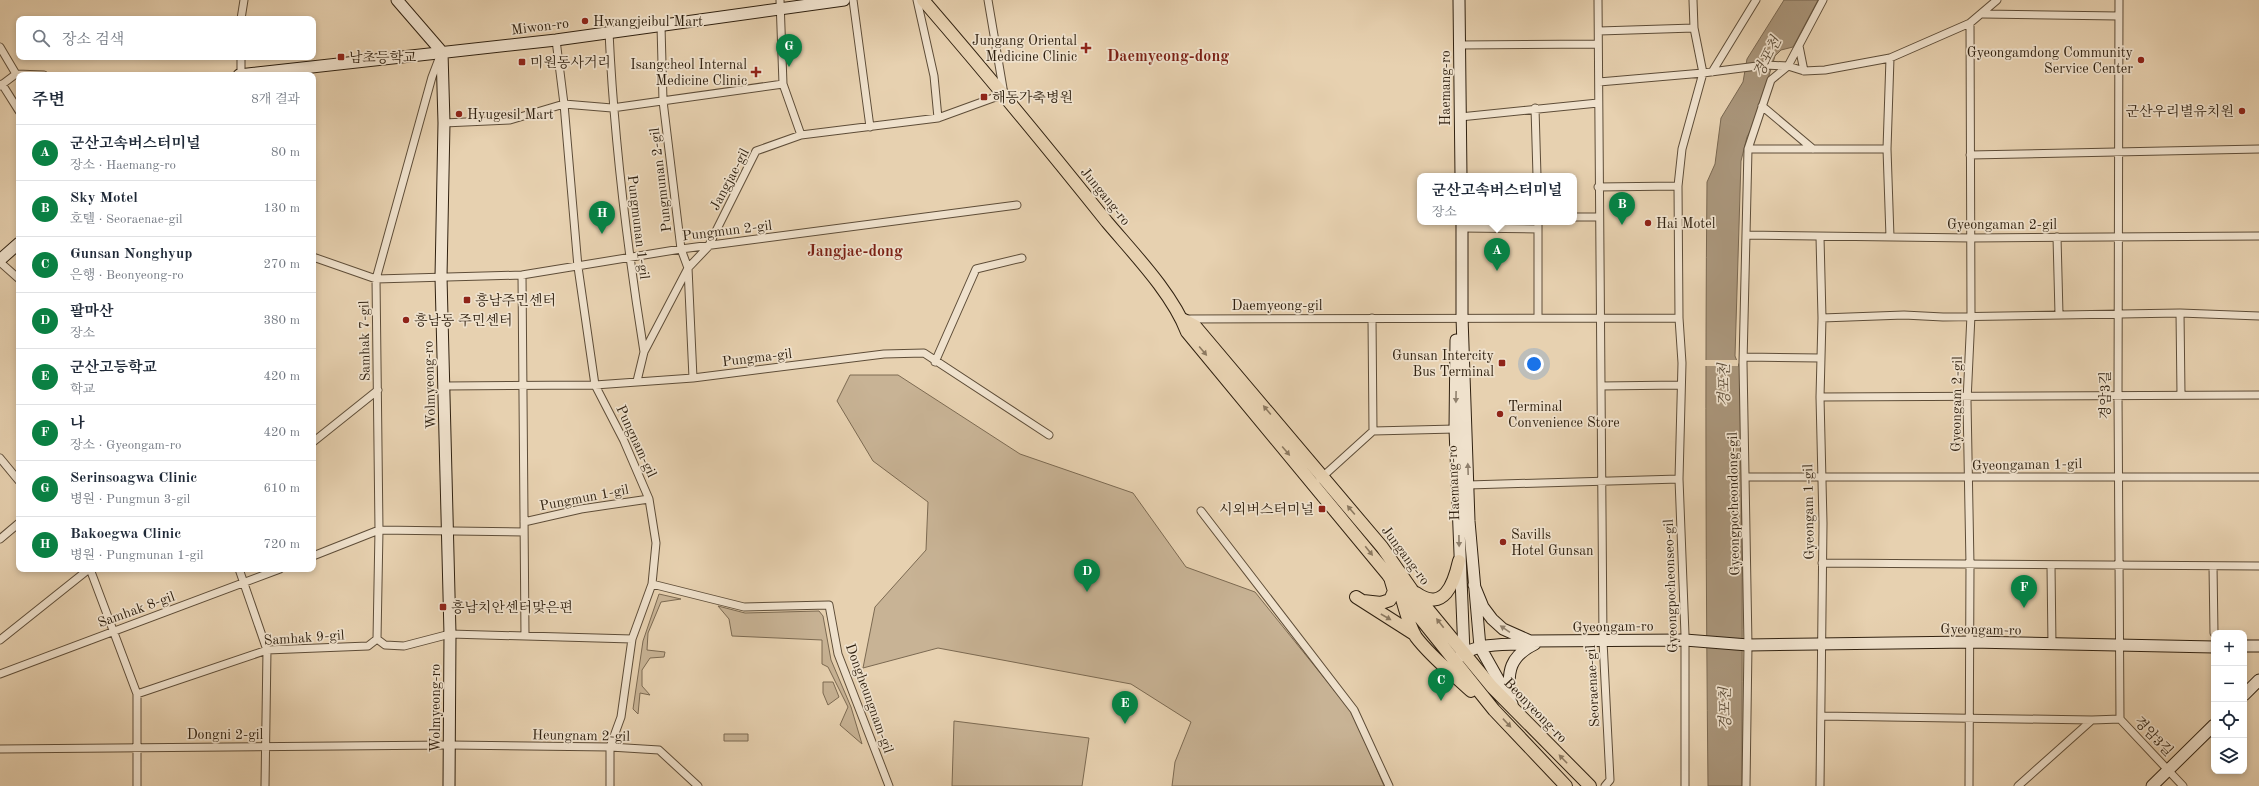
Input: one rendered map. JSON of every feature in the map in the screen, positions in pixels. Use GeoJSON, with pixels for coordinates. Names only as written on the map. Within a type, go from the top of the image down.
{"type":"FeatureCollection","features":[{"type":"Feature","properties":{"kind":"main road","name":"Jungang-ro"},"geometry":{"type":"LineString","coordinates":[[923,0],[1004,94],[1154,280],[1182,319],[1187,332],[1319,481],[1382,547],[1406,592]]}},
{"type":"Feature","properties":{"kind":"main road","name":"Jungang-ro"},"geometry":{"type":"LineString","coordinates":[[1319,481],[1388,575],[1406,592],[1459,657]]}},
{"type":"Feature","properties":{"kind":"main road"},"geometry":{"type":"LineString","coordinates":[[1416,637],[1410,624],[1406,592],[1430,599],[1442,596],[1453,585],[1459,561]]}},
{"type":"Feature","properties":{"kind":"main road"},"geometry":{"type":"LineString","coordinates":[[1388,575],[1394,591],[1390,600],[1375,603],[1356,597],[1408,629],[1447,670],[1494,710]]}},
{"type":"Feature","properties":{"kind":"main road","name":"Beonyeong-ro"},"geometry":{"type":"LineString","coordinates":[[1459,657],[1513,705],[1590,786]]}},
{"type":"Feature","properties":{"kind":"main road","name":"Beonyeong-ro"},"geometry":{"type":"LineString","coordinates":[[1459,657],[1494,710],[1566,786]]}},
{"type":"Feature","properties":{"kind":"street"},"geometry":{"type":"LineString","coordinates":[[241,16],[244,0]]}},
{"type":"Feature","properties":{"kind":"street"},"geometry":{"type":"LineString","coordinates":[[397,0],[442,52]]}},
{"type":"Feature","properties":{"kind":"street","name":"Miwon-ro"},"geometry":{"type":"LineString","coordinates":[[267,72],[556,40],[661,26],[781,5],[844,0]]}},
{"type":"Feature","properties":{"kind":"street"},"geometry":{"type":"LineString","coordinates":[[853,0],[870,127]]}},
{"type":"Feature","properties":{"kind":"street"},"geometry":{"type":"LineString","coordinates":[[917,0],[934,76],[938,118]]}},
{"type":"Feature","properties":{"kind":"street","name":"Jungang-ro"},"geometry":{"type":"LineString","coordinates":[[988,0],[1004,94]]}},
{"type":"Feature","properties":{"kind":"street","name":"Haemang-ro"},"geometry":{"type":"LineString","coordinates":[[1459,0],[1461,173]]}},
{"type":"Feature","properties":{"kind":"street","name":"Seoraenae-gil"},"geometry":{"type":"LineString","coordinates":[[1598,0],[1598,217],[1603,642],[1610,780],[1605,786]]}},
{"type":"Feature","properties":{"kind":"street"},"geometry":{"type":"LineString","coordinates":[[1693,0],[1694,28],[1703,73]]}},
{"type":"Feature","properties":{"kind":"street"},"geometry":{"type":"LineString","coordinates":[[1712,72],[1756,0]]}},
{"type":"Feature","properties":{"kind":"street","name":"Gyeongpocheondong-gil"},"geometry":{"type":"LineString","coordinates":[[1746,786],[1748,644],[1744,357],[1748,149],[1771,80],[1788,66],[1823,0]]}},
{"type":"Feature","properties":{"kind":"street"},"geometry":{"type":"LineString","coordinates":[[1599,82],[1703,73],[1765,65],[1788,66],[1804,70],[1825,70],[1890,58],[1970,23],[1983,14],[1997,0]]}},
{"type":"Feature","properties":{"kind":"street","name":"경암3길"},"geometry":{"type":"LineString","coordinates":[[2119,0],[2118,476],[2120,719],[2183,786]]}},
{"type":"Feature","properties":{"kind":"street"},"geometry":{"type":"LineString","coordinates":[[781,5],[783,84],[801,135]]}},
{"type":"Feature","properties":{"kind":"street"},"geometry":{"type":"LineString","coordinates":[[1983,14],[2118,16]]}},
{"type":"Feature","properties":{"kind":"street","name":"Gyeongam 2-gil"},"geometry":{"type":"LineString","coordinates":[[1969,786],[1970,565],[1967,395],[1971,315],[1970,23]]}},
{"type":"Feature","properties":{"kind":"street","name":"Pungmunan 2-gil"},"geometry":{"type":"LineString","coordinates":[[661,26],[663,101],[681,249],[688,268],[693,378]]}},
{"type":"Feature","properties":{"kind":"street"},"geometry":{"type":"LineString","coordinates":[[1599,31],[1694,28]]}},
{"type":"Feature","properties":{"kind":"street","name":"Pungmunan 1-gil"},"geometry":{"type":"LineString","coordinates":[[609,32],[612,108],[629,259],[644,352]]}},
{"type":"Feature","properties":{"kind":"street","name":"Pungnam-gil"},"geometry":{"type":"LineString","coordinates":[[556,40],[564,104],[578,266],[595,386],[624,441],[649,499],[656,544],[652,584],[632,639],[621,717],[610,747],[610,786]]}},
{"type":"Feature","properties":{"kind":"street"},"geometry":{"type":"LineString","coordinates":[[1460,45],[1598,44]]}},
{"type":"Feature","properties":{"kind":"street"},"geometry":{"type":"LineString","coordinates":[[1799,46],[1804,70]]}},
{"type":"Feature","properties":{"kind":"street"},"geometry":{"type":"LineString","coordinates":[[0,47],[16,74],[1,85],[16,107]]}},
{"type":"Feature","properties":{"kind":"street","name":"Wolmyeong-ro"},"geometry":{"type":"LineString","coordinates":[[442,52],[444,123],[441,277],[445,386],[450,634],[449,786]]}},
{"type":"Feature","properties":{"kind":"street","name":"Samhak 7-gil"},"geometry":{"type":"LineString","coordinates":[[377,639],[379,530],[376,279],[432,77],[442,52]]}},
{"type":"Feature","properties":{"kind":"street"},"geometry":{"type":"LineString","coordinates":[[1890,58],[1887,149],[1890,237]]}},
{"type":"Feature","properties":{"kind":"street"},"geometry":{"type":"LineString","coordinates":[[241,60],[241,72]]}},
{"type":"Feature","properties":{"kind":"street","name":"Gyeongpocheonseo-gil"},"geometry":{"type":"LineString","coordinates":[[1685,786],[1685,640],[1679,479],[1681,385],[1678,186],[1682,149],[1703,73]]}},
{"type":"Feature","properties":{"kind":"street"},"geometry":{"type":"LineString","coordinates":[[444,123],[510,120],[564,104],[612,108],[783,84]]}},
{"type":"Feature","properties":{"kind":"street","name":"Jangjae-gil"},"geometry":{"type":"LineString","coordinates":[[637,381],[644,352],[688,268],[708,247],[756,151],[801,135],[938,118],[1004,94]]}},
{"type":"Feature","properties":{"kind":"street"},"geometry":{"type":"LineString","coordinates":[[1460,116],[1598,103]]}},
{"type":"Feature","properties":{"kind":"street"},"geometry":{"type":"LineString","coordinates":[[1762,106],[1813,149]]}},
{"type":"Feature","properties":{"kind":"street"},"geometry":{"type":"LineString","coordinates":[[1535,108],[1537,173]]}},
{"type":"Feature","properties":{"kind":"street"},"geometry":{"type":"LineString","coordinates":[[1748,149],[1887,149]]}},
{"type":"Feature","properties":{"kind":"street"},"geometry":{"type":"LineString","coordinates":[[1970,155],[2259,149]]}},
{"type":"Feature","properties":{"kind":"street"},"geometry":{"type":"LineString","coordinates":[[1598,187],[1678,186]]}},
{"type":"Feature","properties":{"kind":"street","name":"Pungmun 2-gil"},"geometry":{"type":"LineString","coordinates":[[376,279],[522,275],[629,259],[681,249],[708,247],[1017,205]]}},
{"type":"Feature","properties":{"kind":"street"},"geometry":{"type":"LineString","coordinates":[[1577,217],[1598,217]]}},
{"type":"Feature","properties":{"kind":"street"},"geometry":{"type":"LineString","coordinates":[[1462,225],[1538,226],[1538,318]]}},
{"type":"Feature","properties":{"kind":"street","name":"Haemang-ro"},"geometry":{"type":"LineString","coordinates":[[1462,225],[1462,317],[1468,485],[1474,585],[1480,647]]}},
{"type":"Feature","properties":{"kind":"street","name":"Gyeongaman 2-gil"},"geometry":{"type":"LineString","coordinates":[[1746,235],[1971,238],[2259,236]]}},
{"type":"Feature","properties":{"kind":"street","name":"Gyeongam 1-gil"},"geometry":{"type":"LineString","coordinates":[[1820,237],[1822,318],[1820,358],[1822,563],[1820,786]]}},
{"type":"Feature","properties":{"kind":"street"},"geometry":{"type":"LineString","coordinates":[[2057,237],[2059,314]]}},
{"type":"Feature","properties":{"kind":"street"},"geometry":{"type":"LineString","coordinates":[[16,245],[0,261],[16,276]]}},
{"type":"Feature","properties":{"kind":"street"},"geometry":{"type":"LineString","coordinates":[[936,362],[976,269],[1022,258]]}},
{"type":"Feature","properties":{"kind":"street"},"geometry":{"type":"LineString","coordinates":[[316,260],[376,279]]}},
{"type":"Feature","properties":{"kind":"street"},"geometry":{"type":"LineString","coordinates":[[522,275],[525,636]]}},
{"type":"Feature","properties":{"kind":"street"},"geometry":{"type":"LineString","coordinates":[[1822,318],[2180,313],[2259,316]]}},
{"type":"Feature","properties":{"kind":"street"},"geometry":{"type":"LineString","coordinates":[[2180,313],[2181,394]]}},
{"type":"Feature","properties":{"kind":"street"},"geometry":{"type":"LineString","coordinates":[[1462,317],[1679,318]]}},
{"type":"Feature","properties":{"kind":"street","name":"Haemang-ro"},"geometry":{"type":"LineString","coordinates":[[1459,657],[1459,561],[1455,429],[1456,330],[1462,317]]}},
{"type":"Feature","properties":{"kind":"street","name":"Daemyeong-gil"},"geometry":{"type":"LineString","coordinates":[[1182,319],[1462,317]]}},
{"type":"Feature","properties":{"kind":"street"},"geometry":{"type":"LineString","coordinates":[[1319,481],[1373,431],[1372,318]]}},
{"type":"Feature","properties":{"kind":"street","name":"Pungma-gil"},"geometry":{"type":"LineString","coordinates":[[445,386],[595,386],[637,381],[693,378],[884,354],[924,353],[1049,435]]}},
{"type":"Feature","properties":{"kind":"street"},"geometry":{"type":"LineString","coordinates":[[1744,357],[1820,358]]}},
{"type":"Feature","properties":{"kind":"street"},"geometry":{"type":"LineString","coordinates":[[1601,386],[1681,385]]}},
{"type":"Feature","properties":{"kind":"street"},"geometry":{"type":"LineString","coordinates":[[316,440],[378,390]]}},
{"type":"Feature","properties":{"kind":"street"},"geometry":{"type":"LineString","coordinates":[[1820,397],[1967,395],[2118,396],[2181,394],[2259,395]]}},
{"type":"Feature","properties":{"kind":"street","name":"Haemang-ro"},"geometry":{"type":"LineString","coordinates":[[1373,431],[1455,429]]}},
{"type":"Feature","properties":{"kind":"street"},"geometry":{"type":"LineString","coordinates":[[0,458],[16,477]]}},
{"type":"Feature","properties":{"kind":"street","name":"Gyeongaman 1-gil"},"geometry":{"type":"LineString","coordinates":[[1746,477],[2259,477]]}},
{"type":"Feature","properties":{"kind":"street"},"geometry":{"type":"LineString","coordinates":[[1468,485],[1679,479]]}},
{"type":"Feature","properties":{"kind":"street","name":"Pungmun 1-gil"},"geometry":{"type":"LineString","coordinates":[[524,522],[581,509],[649,499]]}},
{"type":"Feature","properties":{"kind":"street"},"geometry":{"type":"LineString","coordinates":[[1201,511],[1354,710],[1389,786]]}},
{"type":"Feature","properties":{"kind":"street"},"geometry":{"type":"LineString","coordinates":[[0,539],[16,526]]}},
{"type":"Feature","properties":{"kind":"street"},"geometry":{"type":"LineString","coordinates":[[316,555],[379,530],[524,532]]}},
{"type":"Feature","properties":{"kind":"street"},"geometry":{"type":"LineString","coordinates":[[1822,563],[2051,566],[2259,566]]}},
{"type":"Feature","properties":{"kind":"street"},"geometry":{"type":"LineString","coordinates":[[2051,566],[2052,645]]}},
{"type":"Feature","properties":{"kind":"street"},"geometry":{"type":"LineString","coordinates":[[2213,566],[2214,630]]}},
{"type":"Feature","properties":{"kind":"street"},"geometry":{"type":"LineString","coordinates":[[0,640],[86,572]]}},
{"type":"Feature","properties":{"kind":"street"},"geometry":{"type":"LineString","coordinates":[[91,572],[137,694],[137,786]]}},
{"type":"Feature","properties":{"kind":"street"},"geometry":{"type":"LineString","coordinates":[[240,572],[268,650],[265,786]]}},
{"type":"Feature","properties":{"kind":"street","name":"Samhak 8-gil"},"geometry":{"type":"LineString","coordinates":[[0,674],[272,572]]}},
{"type":"Feature","properties":{"kind":"street","name":"Dongheungnam-gil"},"geometry":{"type":"LineString","coordinates":[[652,584],[744,606],[829,605],[838,654],[888,786]]}},
{"type":"Feature","properties":{"kind":"street"},"geometry":{"type":"LineString","coordinates":[[1474,585],[1482,607],[1498,624],[1516,636],[1530,641],[1541,642]]}},
{"type":"Feature","properties":{"kind":"street"},"geometry":{"type":"LineString","coordinates":[[377,639],[385,645],[404,646],[450,634],[632,639]]}},
{"type":"Feature","properties":{"kind":"street","name":"Samhak 9-gil"},"geometry":{"type":"LineString","coordinates":[[137,694],[268,650],[368,646],[377,639]]}},
{"type":"Feature","properties":{"kind":"street","name":"Gyeongam-ro"},"geometry":{"type":"LineString","coordinates":[[1541,642],[1685,640],[1748,644],[1822,645],[1970,642],[2052,645],[2119,644],[2211,647]]}},
{"type":"Feature","properties":{"kind":"street"},"geometry":{"type":"LineString","coordinates":[[1459,657],[1480,647],[1541,642]]}},
{"type":"Feature","properties":{"kind":"street"},"geometry":{"type":"LineString","coordinates":[[1513,705],[1508,680],[1514,660],[1526,648],[1541,642]]}},
{"type":"Feature","properties":{"kind":"street"},"geometry":{"type":"LineString","coordinates":[[2247,646],[2259,646]]}},
{"type":"Feature","properties":{"kind":"street"},"geometry":{"type":"LineString","coordinates":[[1480,647],[1513,705]]}},
{"type":"Feature","properties":{"kind":"street"},"geometry":{"type":"LineString","coordinates":[[2247,692],[2259,680]]}},
{"type":"Feature","properties":{"kind":"street"},"geometry":{"type":"LineString","coordinates":[[1821,716],[2092,720],[2120,719]]}},
{"type":"Feature","properties":{"kind":"street"},"geometry":{"type":"LineString","coordinates":[[2018,786],[2092,720]]}},
{"type":"Feature","properties":{"kind":"street"},"geometry":{"type":"LineString","coordinates":[[2152,786],[2211,728]]}},
{"type":"Feature","properties":{"kind":"street","name":"Dongni 2-gil"},"geometry":{"type":"LineString","coordinates":[[0,749],[450,745]]}},
{"type":"Feature","properties":{"kind":"street","name":"Heungnam 2-gil"},"geometry":{"type":"LineString","coordinates":[[450,745],[610,747],[659,750],[698,786]]}},
{"type":"Feature","properties":{"kind":"shaded area"},"geometry":{"type":"Polygon","coordinates":[[[850,375],[898,375],[1020,454],[1133,493],[1186,567],[1255,592],[1354,715],[1384,786],[1172,786],[1175,762],[1191,722],[1131,684],[938,648],[863,668],[875,607],[926,550],[928,502],[873,461],[837,401],[850,375]]]}},
{"type":"Feature","properties":{"kind":"shaded area"},"geometry":{"type":"Polygon","coordinates":[[[659,594],[681,599],[661,602],[648,633],[647,650],[665,652],[664,657],[650,658],[642,670],[642,686],[650,695],[640,693],[638,714],[633,709],[643,641],[659,594]]]}},
{"type":"Feature","properties":{"kind":"shaded area"},"geometry":{"type":"Polygon","coordinates":[[[718,606],[745,613],[819,611],[823,616],[831,660],[851,707],[862,744],[840,725],[848,707],[828,667],[822,664],[822,640],[732,636],[729,619],[718,606]]]}},
{"type":"Feature","properties":{"kind":"shaded area"},"geometry":{"type":"Polygon","coordinates":[[[823,682],[833,682],[839,697],[828,705],[823,693],[823,682]]]}},
{"type":"Feature","properties":{"kind":"shaded area"},"geometry":{"type":"Polygon","coordinates":[[[954,721],[1089,738],[1082,786],[952,786],[954,721]]]}},
{"type":"Feature","properties":{"kind":"shaded area"},"geometry":{"type":"Polygon","coordinates":[[[724,734],[748,734],[748,741],[724,741],[724,734]]]}},
{"type":"Feature","properties":{"kind":"water","name":"경포천"},"geometry":{"type":"Polygon","coordinates":[[[1784,0],[1818,0],[1793,47],[1781,50],[1775,56],[1754,124],[1747,137],[1741,161],[1735,356],[1740,369],[1741,421],[1742,786],[1708,786],[1706,484],[1707,182],[1715,164],[1721,118],[1743,82],[1747,59],[1784,0]]]}},
{"type":"Feature","properties":{"kind":"pier"},"geometry":{"type":"Polygon","coordinates":[[[1705,360],[1738,360],[1738,366],[1705,366],[1705,360]]]}},
{"type":"Feature","properties":{"kind":"place","name":"Hwangjeibul Mart"},"geometry":{"type":"Point","coordinates":[585,21]}},
{"type":"Feature","properties":{"kind":"place","name":"Jungang Oriental Medicine Clinic"},"geometry":{"type":"Point","coordinates":[1086,48]}},
{"type":"Feature","properties":{"kind":"place","name":"남초등학교"},"geometry":{"type":"Point","coordinates":[341,57]}},
{"type":"Feature","properties":{"kind":"place","name":"Gyeongamdong Community Service Center"},"geometry":{"type":"Point","coordinates":[2141,60]}},
{"type":"Feature","properties":{"kind":"place","name":"미원동사거리"},"geometry":{"type":"Point","coordinates":[522,62]}},
{"type":"Feature","properties":{"kind":"place","name":"Serinsoagwa Clinic"},"geometry":{"type":"Point","coordinates":[789,67]}},
{"type":"Feature","properties":{"kind":"place","name":"Isangcheol Internal Medicine Clinic"},"geometry":{"type":"Point","coordinates":[756,72]}},
{"type":"Feature","properties":{"kind":"place","name":"해동가축병원"},"geometry":{"type":"Point","coordinates":[984,97]}},
{"type":"Feature","properties":{"kind":"place","name":"군산우리별유치원"},"geometry":{"type":"Point","coordinates":[2242,111]}},
{"type":"Feature","properties":{"kind":"place","name":"Hyugesil Mart"},"geometry":{"type":"Point","coordinates":[459,114]}},
{"type":"Feature","properties":{"kind":"place","name":"Hai Motel"},"geometry":{"type":"Point","coordinates":[1648,223]}},
{"type":"Feature","properties":{"kind":"place","name":"Sky Motel"},"geometry":{"type":"Point","coordinates":[1622,225]}},
{"type":"Feature","properties":{"kind":"place","name":"Bakoegwa Clinic"},"geometry":{"type":"Point","coordinates":[602,234]}},
{"type":"Feature","properties":{"kind":"place","name":"군산고속버스터미널"},"geometry":{"type":"Point","coordinates":[1497,271]}},
{"type":"Feature","properties":{"kind":"place","name":"흥남주민센터"},"geometry":{"type":"Point","coordinates":[467,300]}},
{"type":"Feature","properties":{"kind":"place","name":"흥남동 주민센터"},"geometry":{"type":"Point","coordinates":[406,320]}},
{"type":"Feature","properties":{"kind":"place","name":"Gunsan Intercity Bus Terminal"},"geometry":{"type":"Point","coordinates":[1502,363]}},
{"type":"Feature","properties":{"kind":"place","name":"Terminal Convenience Store"},"geometry":{"type":"Point","coordinates":[1500,414]}},
{"type":"Feature","properties":{"kind":"place","name":"시외버스터미널"},"geometry":{"type":"Point","coordinates":[1322,509]}},
{"type":"Feature","properties":{"kind":"place","name":"Savills Hotel Gunsan"},"geometry":{"type":"Point","coordinates":[1503,542]}},
{"type":"Feature","properties":{"kind":"place","name":"팔마산"},"geometry":{"type":"Point","coordinates":[1087,592]}},
{"type":"Feature","properties":{"kind":"place","name":"흥남치안센터맞은편"},"geometry":{"type":"Point","coordinates":[443,607]}},
{"type":"Feature","properties":{"kind":"place","name":"나"},"geometry":{"type":"Point","coordinates":[2024,608]}},
{"type":"Feature","properties":{"kind":"place","name":"Gunsan Nonghyup"},"geometry":{"type":"Point","coordinates":[1441,701]}},
{"type":"Feature","properties":{"kind":"place","name":"군산고등학교"},"geometry":{"type":"Point","coordinates":[1125,724]}},
{"type":"Feature","properties":{"kind":"district","name":"Daemyeong-dong"},"geometry":{"type":"Point","coordinates":[1168,55]}},
{"type":"Feature","properties":{"kind":"district","name":"Jangjae-dong"},"geometry":{"type":"Point","coordinates":[855,250]}}]}
